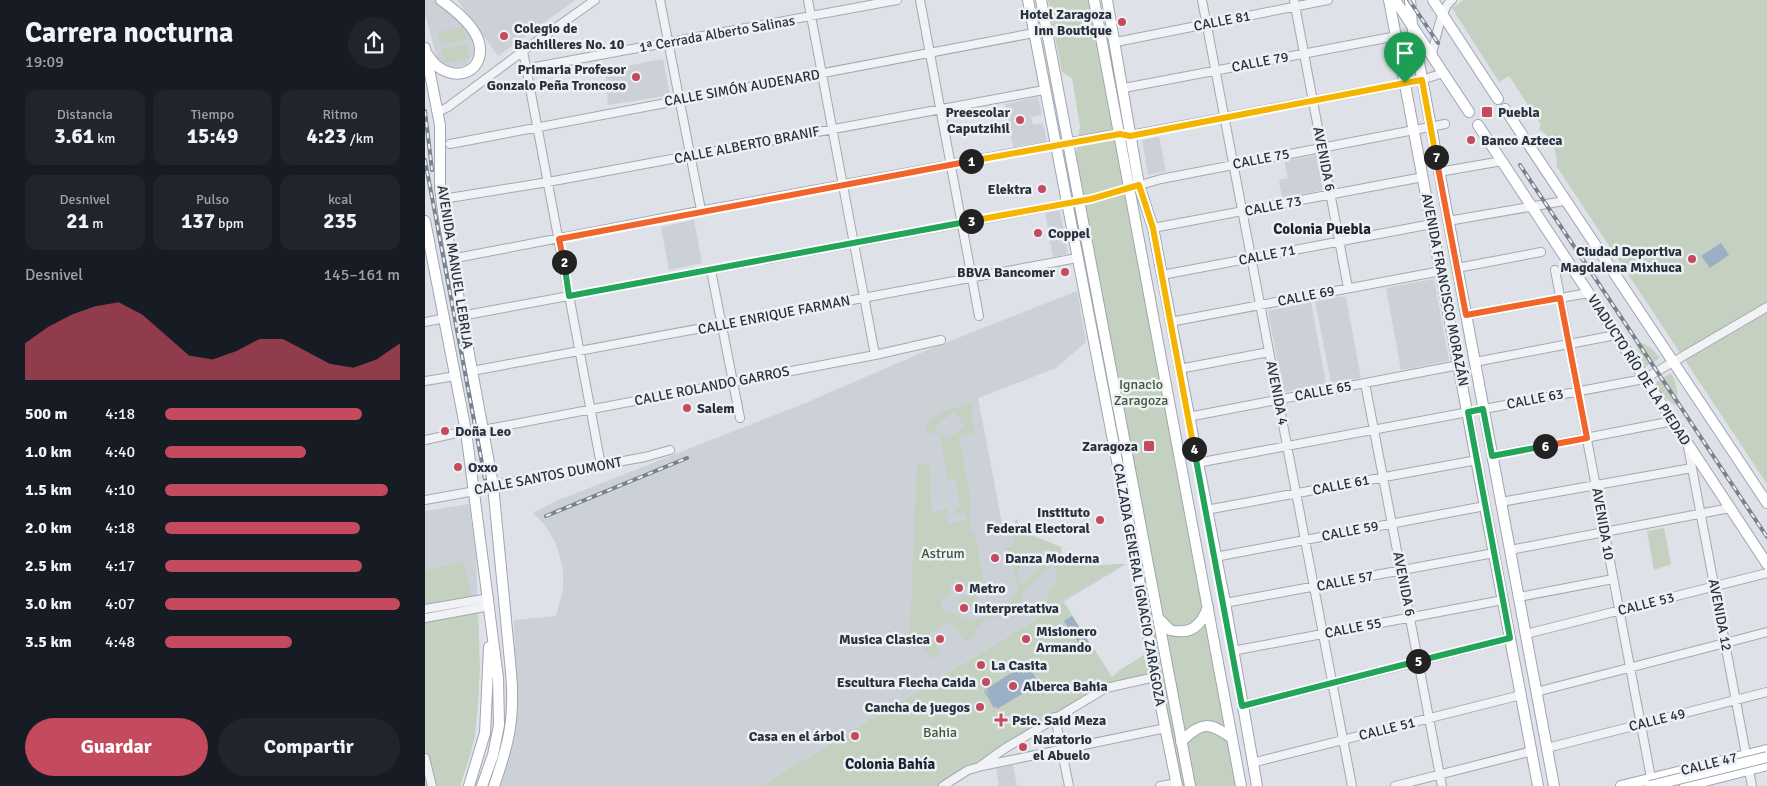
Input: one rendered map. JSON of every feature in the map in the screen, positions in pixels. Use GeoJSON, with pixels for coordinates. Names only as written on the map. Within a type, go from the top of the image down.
{"type":"FeatureCollection","features":[{"type":"Feature","properties":{"kind":"main road"},"geometry":{"type":"LineString","coordinates":[[425,49],[433,64],[447,73],[465,72],[471,68],[478,57],[479,43],[470,27],[441,0]]}},
{"type":"Feature","properties":{"kind":"main road","name":"CALZADA GENERAL IGNACIO ZARAGOZA"},"geometry":{"type":"LineString","coordinates":[[1028,0],[1146,613],[1155,677],[1177,785]]}},
{"type":"Feature","properties":{"kind":"main road","name":"CALZADA GENERAL IGNACIO ZARAGOZA"},"geometry":{"type":"LineString","coordinates":[[1041,0],[1190,786]]}},
{"type":"Feature","properties":{"kind":"main road"},"geometry":{"type":"LineString","coordinates":[[1094,0],[1135,186],[1241,786]]}},
{"type":"Feature","properties":{"kind":"main road"},"geometry":{"type":"LineString","coordinates":[[1107,0],[1124,88],[1125,134]]}},
{"type":"Feature","properties":{"kind":"main road","name":"AVENIDA FRANCISCO MORAZÁN"},"geometry":{"type":"LineString","coordinates":[[1389,0],[1538,786]]}},
{"type":"Feature","properties":{"kind":"main road"},"geometry":{"type":"LineString","coordinates":[[1395,0],[1469,112]]}},
{"type":"Feature","properties":{"kind":"main road","name":"AVENIDA FRANCISCO MORAZÁN"},"geometry":{"type":"LineString","coordinates":[[1411,0],[1412,25],[1422,80],[1554,786]]}},
{"type":"Feature","properties":{"kind":"main road"},"geometry":{"type":"LineString","coordinates":[[1433,0],[1498,99]]}},
{"type":"Feature","properties":{"kind":"main road","name":"AVENIDA MANUEL LEBRIJA"},"geometry":{"type":"LineString","coordinates":[[425,49],[440,125],[441,199],[493,485],[513,699],[510,734],[494,786]]}},
{"type":"Feature","properties":{"kind":"main road"},"geometry":{"type":"LineString","coordinates":[[1505,109],[1767,503]]}},
{"type":"Feature","properties":{"kind":"main road","name":"VIADUCTO RÍO DE LA PIEDAD"},"geometry":{"type":"LineString","coordinates":[[1478,125],[1767,564]]}},
{"type":"Feature","properties":{"kind":"main road"},"geometry":{"type":"LineString","coordinates":[[1135,186],[1153,228],[1225,603],[1257,786]]}},
{"type":"Feature","properties":{"kind":"main road","name":"AVENIDA MANUEL LEBRIJA"},"geometry":{"type":"LineString","coordinates":[[425,221],[430,264],[445,318],[466,432],[489,602]]}},
{"type":"Feature","properties":{"kind":"main road"},"geometry":{"type":"LineString","coordinates":[[1110,366],[1100,375],[1113,385]]}},
{"type":"Feature","properties":{"kind":"main road"},"geometry":{"type":"LineString","coordinates":[[469,786],[485,733],[489,602]]}},
{"type":"Feature","properties":{"kind":"main road"},"geometry":{"type":"LineString","coordinates":[[482,786],[493,754],[500,715],[489,602]]}},
{"type":"Feature","properties":{"kind":"main road"},"geometry":{"type":"LineString","coordinates":[[1158,617],[1170,630],[1189,631],[1200,623],[1208,605]]}},
{"type":"Feature","properties":{"kind":"main road"},"geometry":{"type":"LineString","coordinates":[[1181,742],[1191,732],[1203,726],[1214,726],[1232,738]]}},
{"type":"Feature","properties":{"kind":"main road","name":"CALLE 47"},"geometry":{"type":"LineString","coordinates":[[1621,786],[1651,782],[1767,750]]}},
{"type":"Feature","properties":{"kind":"main road"},"geometry":{"type":"LineString","coordinates":[[1651,782],[1767,757]]}},
{"type":"Feature","properties":{"kind":"main road","name":"CALLE 47"},"geometry":{"type":"LineString","coordinates":[[1685,786],[1767,765]]}},
{"type":"Feature","properties":{"kind":"street"},"geometry":{"type":"LineString","coordinates":[[436,108],[442,110],[448,108],[523,51],[595,0]]}},
{"type":"Feature","properties":{"kind":"street"},"geometry":{"type":"LineString","coordinates":[[660,0],[701,210]]}},
{"type":"Feature","properties":{"kind":"street"},"geometry":{"type":"LineString","coordinates":[[808,0],[875,355]]}},
{"type":"Feature","properties":{"kind":"street","name":"1ª Cerrada Alberto Salinas"},"geometry":{"type":"LineString","coordinates":[[535,67],[897,0]]}},
{"type":"Feature","properties":{"kind":"street"},"geometry":{"type":"LineString","coordinates":[[920,0],[963,222],[979,316]]}},
{"type":"Feature","properties":{"kind":"street","name":"AVENIDA 4"},"geometry":{"type":"LineString","coordinates":[[1203,0],[1306,540],[1312,575],[1312,589],[1324,634],[1352,786]]}},
{"type":"Feature","properties":{"kind":"street","name":"CALLE 81"},"geometry":{"type":"LineString","coordinates":[[1116,42],[1207,24],[1294,3],[1328,0]]}},
{"type":"Feature","properties":{"kind":"street"},"geometry":{"type":"LineString","coordinates":[[1432,55],[1443,15],[1449,2],[1452,0]]}},
{"type":"Feature","properties":{"kind":"street","name":"AVENIDA 6"},"geometry":{"type":"LineString","coordinates":[[1294,3],[1348,288]]}},
{"type":"Feature","properties":{"kind":"street","name":"CALLE SIMÓN AUDENARD"},"geometry":{"type":"LineString","coordinates":[[450,144],[1034,33]]}},
{"type":"Feature","properties":{"kind":"street","name":"CALLE 79"},"geometry":{"type":"LineString","coordinates":[[1124,88],[1397,36]]}},
{"type":"Feature","properties":{"kind":"street"},"geometry":{"type":"LineString","coordinates":[[523,51],[601,465]]}},
{"type":"Feature","properties":{"kind":"street"},"geometry":{"type":"LineString","coordinates":[[451,259],[701,210],[1225,117],[1422,80],[1443,73]]}},
{"type":"Feature","properties":{"kind":"street","name":"CALLE ALBERTO BRANIF"},"geometry":{"type":"LineString","coordinates":[[449,198],[548,182],[1044,90]]}},
{"type":"Feature","properties":{"kind":"street","name":"CALLE 75"},"geometry":{"type":"LineString","coordinates":[[461,316],[1110,194],[1135,186],[1233,164],[1445,124]]}},
{"type":"Feature","properties":{"kind":"street"},"geometry":{"type":"LineString","coordinates":[[1439,172],[1501,161]]}},
{"type":"Feature","properties":{"kind":"street","name":"CALLE 73"},"geometry":{"type":"LineString","coordinates":[[1153,228],[1243,213],[1423,177]]}},
{"type":"Feature","properties":{"kind":"street"},"geometry":{"type":"LineString","coordinates":[[1449,221],[1564,200]]}},
{"type":"Feature","properties":{"kind":"street","name":"CALLE 71"},"geometry":{"type":"LineString","coordinates":[[1162,276],[1432,224]]}},
{"type":"Feature","properties":{"kind":"street"},"geometry":{"type":"LineString","coordinates":[[1457,268],[1541,252]]}},
{"type":"Feature","properties":{"kind":"street","name":"CALLE ENRIQUE FARMAN"},"geometry":{"type":"LineString","coordinates":[[472,371],[580,353],[1077,258]]}},
{"type":"Feature","properties":{"kind":"street"},"geometry":{"type":"LineString","coordinates":[[711,270],[740,418]]}},
{"type":"Feature","properties":{"kind":"street","name":"CALLE 69"},"geometry":{"type":"LineString","coordinates":[[1170,322],[1441,270]]}},
{"type":"Feature","properties":{"kind":"street","name":"AVENIDA 10"},"geometry":{"type":"LineString","coordinates":[[1555,270],[1585,427],[1585,441],[1596,485],[1627,655],[1626,669],[1631,676],[1651,782]]}},
{"type":"Feature","properties":{"kind":"street"},"geometry":{"type":"LineString","coordinates":[[1466,315],[1588,292]]}},
{"type":"Feature","properties":{"kind":"street","name":"CALLE 63"},"geometry":{"type":"LineString","coordinates":[[1197,463],[1644,379],[1767,307]]}},
{"type":"Feature","properties":{"kind":"street"},"geometry":{"type":"LineString","coordinates":[[425,322],[445,318]]}},
{"type":"Feature","properties":{"kind":"street"},"geometry":{"type":"LineString","coordinates":[[1475,362],[1616,335]]}},
{"type":"Feature","properties":{"kind":"street","name":"CALLE ROLANDO GARROS"},"geometry":{"type":"LineString","coordinates":[[483,430],[875,355],[941,340]]}},
{"type":"Feature","properties":{"kind":"street"},"geometry":{"type":"LineString","coordinates":[[1179,369],[1269,352]]}},
{"type":"Feature","properties":{"kind":"street","name":"CALLE 65"},"geometry":{"type":"LineString","coordinates":[[1188,416],[1459,365]]}},
{"type":"Feature","properties":{"kind":"street"},"geometry":{"type":"LineString","coordinates":[[425,381],[456,376]]}},
{"type":"Feature","properties":{"kind":"street","name":"AVENIDA 6"},"geometry":{"type":"LineString","coordinates":[[1365,382],[1382,466],[1382,479],[1393,523],[1419,661],[1439,780]]}},
{"type":"Feature","properties":{"kind":"street"},"geometry":{"type":"LineString","coordinates":[[1492,456],[1585,441],[1603,435],[1673,421]]}},
{"type":"Feature","properties":{"kind":"street"},"geometry":{"type":"LineString","coordinates":[[425,440],[466,432]]}},
{"type":"Feature","properties":{"kind":"street","name":"AVENIDA 12"},"geometry":{"type":"LineString","coordinates":[[1688,445],[1752,786]]}},
{"type":"Feature","properties":{"kind":"street","name":"CALLE SANTOS DUMONT"},"geometry":{"type":"LineString","coordinates":[[425,500],[670,450]]}},
{"type":"Feature","properties":{"kind":"street","name":"CALLE 61"},"geometry":{"type":"LineString","coordinates":[[1206,510],[1477,460]]}},
{"type":"Feature","properties":{"kind":"street"},"geometry":{"type":"LineString","coordinates":[[1501,502],[1692,468]]}},
{"type":"Feature","properties":{"kind":"street","name":"CALLE 59"},"geometry":{"type":"LineString","coordinates":[[1215,557],[1485,506]]}},
{"type":"Feature","properties":{"kind":"street"},"geometry":{"type":"LineString","coordinates":[[1510,550],[1730,508]]}},
{"type":"Feature","properties":{"kind":"street","name":"CALLE 57"},"geometry":{"type":"LineString","coordinates":[[1225,603],[1312,589],[1327,584],[1494,553]]}},
{"type":"Feature","properties":{"kind":"street","name":"CALLE 53"},"geometry":{"type":"LineString","coordinates":[[1525,634],[1767,573]]}},
{"type":"Feature","properties":{"kind":"street"},"geometry":{"type":"LineString","coordinates":[[1519,597],[1613,579]]}},
{"type":"Feature","properties":{"kind":"street","name":"CALLE 55"},"geometry":{"type":"LineString","coordinates":[[1232,651],[1503,600]]}},
{"type":"Feature","properties":{"kind":"street"},"geometry":{"type":"LineString","coordinates":[[425,609],[489,602]]}},
{"type":"Feature","properties":{"kind":"street"},"geometry":{"type":"LineString","coordinates":[[425,618],[489,602]]}},
{"type":"Feature","properties":{"kind":"street"},"geometry":{"type":"LineString","coordinates":[[1536,692],[1767,632]]}},
{"type":"Feature","properties":{"kind":"street"},"geometry":{"type":"LineString","coordinates":[[1242,706],[1510,638]]}},
{"type":"Feature","properties":{"kind":"street"},"geometry":{"type":"LineString","coordinates":[[943,786],[957,782],[1055,717],[1106,688],[1155,677]]}},
{"type":"Feature","properties":{"kind":"street","name":"CALLE 49"},"geometry":{"type":"LineString","coordinates":[[1547,748],[1767,692]]}},
{"type":"Feature","properties":{"kind":"street","name":"CALLE 51"},"geometry":{"type":"LineString","coordinates":[[1252,763],[1521,695]]}},
{"type":"Feature","properties":{"kind":"street"},"geometry":{"type":"LineString","coordinates":[[1055,717],[1069,786]]}},
{"type":"Feature","properties":{"kind":"street"},"geometry":{"type":"LineString","coordinates":[[979,767],[1166,728]]}},
{"type":"Feature","properties":{"kind":"street"},"geometry":{"type":"LineString","coordinates":[[1395,786],[1439,780],[1452,772],[1532,751]]}},
{"type":"Feature","properties":{"kind":"street"},"geometry":{"type":"LineString","coordinates":[[425,758],[432,786]]}},
{"type":"Feature","properties":{"kind":"street"},"geometry":{"type":"LineString","coordinates":[[1160,786],[1177,785]]}},
{"type":"Feature","properties":{"kind":"shaded area","name":"Colegio de Bachilleres No. 10"},"geometry":{"type":"Polygon","coordinates":[[[425,0],[435,0],[454,14],[474,38],[475,53],[466,65],[453,68],[446,66],[437,58],[425,14],[425,0]]]}},
{"type":"Feature","properties":{"kind":"shaded area","name":"Colegio de Bachilleres No. 10"},"geometry":{"type":"Polygon","coordinates":[[[457,0],[575,0],[498,56],[457,0]]]}},
{"type":"Feature","properties":{"kind":"shaded area","name":"Primaria Profesor Gonzalo Peña Troncoso"},"geometry":{"type":"Polygon","coordinates":[[[663,59],[670,95],[608,105],[605,70],[663,59]]]}},
{"type":"Feature","properties":{"kind":"shaded area","name":"Preescolar Caputzihil"},"geometry":{"type":"Polygon","coordinates":[[[1038,97],[1042,115],[1031,117],[1033,125],[1043,123],[1047,141],[1013,147],[1005,104],[1038,97]]]}},
{"type":"Feature","properties":{"kind":"shaded area"},"geometry":{"type":"Polygon","coordinates":[[[1159,137],[1166,171],[1148,175],[1142,140],[1159,137]]]}},
{"type":"Feature","properties":{"kind":"shaded area"},"geometry":{"type":"Polygon","coordinates":[[[1317,155],[1323,190],[1282,198],[1279,180],[1288,178],[1284,161],[1317,155]]]}},
{"type":"Feature","properties":{"kind":"shaded area"},"geometry":{"type":"Polygon","coordinates":[[[1060,210],[1068,254],[1053,257],[1045,213],[1060,210]]]}},
{"type":"Feature","properties":{"kind":"shaded area"},"geometry":{"type":"Polygon","coordinates":[[[694,220],[702,263],[669,270],[661,227],[694,220]]]}},
{"type":"Feature","properties":{"kind":"shaded area"},"geometry":{"type":"Polygon","coordinates":[[[1434,279],[1449,361],[1401,370],[1386,288],[1434,279]]]}},
{"type":"Feature","properties":{"kind":"shaded area"},"geometry":{"type":"Polygon","coordinates":[[[1077,291],[1086,342],[1056,368],[978,398],[1002,523],[1061,547],[1062,553],[1079,564],[1082,562],[1086,564],[1092,562],[1099,565],[1126,564],[761,786],[498,786],[513,743],[516,706],[514,620],[556,616],[563,590],[563,569],[556,544],[545,525],[533,513],[556,501],[803,404],[935,347],[1077,291]]]}},
{"type":"Feature","properties":{"kind":"shaded area"},"geometry":{"type":"Polygon","coordinates":[[[1342,296],[1346,298],[1361,378],[1331,383],[1315,301],[1342,296]]]}},
{"type":"Feature","properties":{"kind":"shaded area"},"geometry":{"type":"Polygon","coordinates":[[[1311,302],[1326,384],[1283,392],[1268,311],[1311,302]]]}},
{"type":"Feature","properties":{"kind":"shaded area"},"geometry":{"type":"Polygon","coordinates":[[[469,504],[476,556],[479,639],[479,693],[475,737],[460,786],[425,786],[425,511],[469,504]]]}},
{"type":"Feature","properties":{"kind":"shaded area"},"geometry":{"type":"Polygon","coordinates":[[[1013,765],[1017,786],[999,786],[996,768],[1013,765]]]}},
{"type":"Feature","properties":{"kind":"green space","name":"Ignacio Zaragoza"},"geometry":{"type":"Polygon","coordinates":[[[1048,0],[1092,0],[1115,115],[1111,121],[1123,161],[1126,197],[1239,786],[1195,786],[1116,380],[1076,157],[1080,126],[1072,78],[1062,72],[1048,0]]]}},
{"type":"Feature","properties":{"kind":"green space","name":"Ciudad Deportiva Magdalena Mixhuca"},"geometry":{"type":"Polygon","coordinates":[[[1464,0],[1767,0],[1767,484],[1557,167],[1555,150],[1551,141],[1539,129],[1541,125],[1509,76],[1499,82],[1452,8],[1464,0]]]}},
{"type":"Feature","properties":{"kind":"green space"},"geometry":{"type":"Polygon","coordinates":[[[463,27],[466,40],[441,45],[438,32],[463,27]]]}},
{"type":"Feature","properties":{"kind":"green space"},"geometry":{"type":"Polygon","coordinates":[[[467,44],[469,58],[445,63],[442,49],[467,44]]]}},
{"type":"Feature","properties":{"kind":"green space"},"geometry":{"type":"Polygon","coordinates":[[[1634,339],[1651,348],[1660,358],[1645,367],[1634,339]]]}},
{"type":"Feature","properties":{"kind":"green space"},"geometry":{"type":"Polygon","coordinates":[[[1671,373],[1677,389],[1676,406],[1662,395],[1655,383],[1671,373]]]}},
{"type":"Feature","properties":{"kind":"green space","name":"Astrum"},"geometry":{"type":"Polygon","coordinates":[[[971,403],[974,433],[959,436],[970,497],[971,533],[975,532],[985,592],[976,593],[979,609],[974,611],[973,608],[956,598],[965,596],[968,590],[965,582],[956,579],[950,586],[951,595],[941,600],[941,609],[970,620],[978,619],[1006,606],[1018,588],[1007,549],[1014,543],[1013,531],[1017,519],[1020,531],[1061,547],[1062,553],[1079,564],[1082,562],[1099,565],[1126,564],[1045,609],[1048,595],[1057,579],[1052,556],[1048,549],[1027,553],[1017,572],[1021,586],[1045,564],[1047,568],[1023,593],[1014,614],[984,620],[974,637],[965,642],[951,622],[929,633],[941,654],[933,659],[907,631],[910,628],[917,464],[929,464],[932,512],[948,509],[949,515],[946,515],[947,524],[967,520],[965,513],[956,514],[955,508],[960,507],[955,479],[948,480],[939,432],[946,440],[965,427],[954,412],[935,426],[938,432],[925,434],[926,427],[935,416],[971,403]]]}},
{"type":"Feature","properties":{"kind":"green space"},"geometry":{"type":"Polygon","coordinates":[[[1664,528],[1671,564],[1654,570],[1647,531],[1664,528]]]}},
{"type":"Feature","properties":{"kind":"green space"},"geometry":{"type":"Polygon","coordinates":[[[464,562],[471,596],[425,605],[425,570],[464,562]]]}},
{"type":"Feature","properties":{"kind":"green space"},"geometry":{"type":"Polygon","coordinates":[[[1140,570],[1145,576],[1186,786],[1180,786],[1140,570]]]}},
{"type":"Feature","properties":{"kind":"green space","name":"Bahia"},"geometry":{"type":"Polygon","coordinates":[[[1064,602],[1112,677],[1144,655],[1150,683],[1111,690],[1099,687],[941,786],[761,786],[1064,602]]]}},
{"type":"Feature","properties":{"kind":"green space"},"geometry":{"type":"Polygon","coordinates":[[[478,611],[480,668],[477,715],[471,753],[460,786],[436,786],[425,745],[425,622],[478,611]]]}},
{"type":"Feature","properties":{"kind":"water"},"geometry":{"type":"Polygon","coordinates":[[[1721,243],[1729,255],[1710,268],[1701,256],[1721,243]]]}},
{"type":"Feature","properties":{"kind":"water"},"geometry":{"type":"Polygon","coordinates":[[[1072,616],[1091,646],[1084,651],[1064,621],[1072,616]]]}},
{"type":"Feature","properties":{"kind":"water","name":"Alberca Bahia"},"geometry":{"type":"Polygon","coordinates":[[[1027,663],[1039,684],[997,709],[996,706],[994,708],[984,691],[991,698],[986,689],[1027,663]]]}},
{"type":"Feature","properties":{"kind":"railway"},"geometry":{"type":"LineString","coordinates":[[1409,0],[1438,43]]}},
{"type":"Feature","properties":{"kind":"railway"},"geometry":{"type":"LineString","coordinates":[[425,111],[432,170]]}},
{"type":"Feature","properties":{"kind":"railway"},"geometry":{"type":"LineString","coordinates":[[425,160],[485,479]]}},
{"type":"Feature","properties":{"kind":"railway"},"geometry":{"type":"LineString","coordinates":[[1520,165],[1767,537]]}},
{"type":"Feature","properties":{"kind":"railway"},"geometry":{"type":"LineString","coordinates":[[546,516],[687,458]]}},
{"type":"Feature","properties":{"kind":"place","name":"Hotel Zaragoza Inn Boutique"},"geometry":{"type":"Point","coordinates":[1122,22]}},
{"type":"Feature","properties":{"kind":"place","name":"Colegio de Bachilleres No. 10"},"geometry":{"type":"Point","coordinates":[504,36]}},
{"type":"Feature","properties":{"kind":"place","name":"Primaria Profesor Gonzalo Peña Troncoso"},"geometry":{"type":"Point","coordinates":[636,77]}},
{"type":"Feature","properties":{"kind":"place","name":"Puebla"},"geometry":{"type":"Point","coordinates":[1487,112]}},
{"type":"Feature","properties":{"kind":"place","name":"Preescolar Caputzihil"},"geometry":{"type":"Point","coordinates":[1020,120]}},
{"type":"Feature","properties":{"kind":"place","name":"Banco Azteca"},"geometry":{"type":"Point","coordinates":[1471,140]}},
{"type":"Feature","properties":{"kind":"place","name":"Elektra"},"geometry":{"type":"Point","coordinates":[1042,189]}},
{"type":"Feature","properties":{"kind":"place","name":"Coppel"},"geometry":{"type":"Point","coordinates":[1038,233]}},
{"type":"Feature","properties":{"kind":"place","name":"Ciudad Deportiva Magdalena Mixhuca"},"geometry":{"type":"Point","coordinates":[1692,259]}},
{"type":"Feature","properties":{"kind":"place","name":"BBVA Bancomer"},"geometry":{"type":"Point","coordinates":[1065,272]}},
{"type":"Feature","properties":{"kind":"place","name":"Salem"},"geometry":{"type":"Point","coordinates":[687,408]}},
{"type":"Feature","properties":{"kind":"place","name":"Doña Leo"},"geometry":{"type":"Point","coordinates":[445,431]}},
{"type":"Feature","properties":{"kind":"place","name":"Zaragoza"},"geometry":{"type":"Point","coordinates":[1149,446]}},
{"type":"Feature","properties":{"kind":"place","name":"Oxxo"},"geometry":{"type":"Point","coordinates":[458,467]}},
{"type":"Feature","properties":{"kind":"place","name":"Instituto Federal Electoral"},"geometry":{"type":"Point","coordinates":[1100,520]}},
{"type":"Feature","properties":{"kind":"place","name":"Danza Moderna"},"geometry":{"type":"Point","coordinates":[995,558]}},
{"type":"Feature","properties":{"kind":"place","name":"Metro"},"geometry":{"type":"Point","coordinates":[959,588]}},
{"type":"Feature","properties":{"kind":"place","name":"Interpretativa"},"geometry":{"type":"Point","coordinates":[964,608]}},
{"type":"Feature","properties":{"kind":"place","name":"Musica Clasica"},"geometry":{"type":"Point","coordinates":[940,639]}},
{"type":"Feature","properties":{"kind":"place","name":"Misionero Armando"},"geometry":{"type":"Point","coordinates":[1026,639]}},
{"type":"Feature","properties":{"kind":"place","name":"La Casita"},"geometry":{"type":"Point","coordinates":[981,665]}},
{"type":"Feature","properties":{"kind":"place","name":"Escultura Flecha Caida"},"geometry":{"type":"Point","coordinates":[986,682]}},
{"type":"Feature","properties":{"kind":"place","name":"Alberca Bahia"},"geometry":{"type":"Point","coordinates":[1013,686]}},
{"type":"Feature","properties":{"kind":"place","name":"Cancha de juegos"},"geometry":{"type":"Point","coordinates":[980,707]}},
{"type":"Feature","properties":{"kind":"place","name":"Psic. Said Meza"},"geometry":{"type":"Point","coordinates":[1001,720]}},
{"type":"Feature","properties":{"kind":"place","name":"Casa en el árbol"},"geometry":{"type":"Point","coordinates":[855,736]}},
{"type":"Feature","properties":{"kind":"place","name":"Natatorio el Abuelo"},"geometry":{"type":"Point","coordinates":[1023,747]}},
{"type":"Feature","properties":{"kind":"district","name":"Colonia Puebla"},"geometry":{"type":"Point","coordinates":[1322,229]}},
{"type":"Feature","properties":{"kind":"district","name":"Colonia Bahía"},"geometry":{"type":"Point","coordinates":[890,764]}},
{"type":"Feature","properties":{"kind":"route"},"geometry":{"type":"LineString","coordinates":[[1422,80],[1466,315],[1560,298],[1587,438],[1492,456],[1483,409],[1468,412],[1510,638],[1242,706],[1225,603],[1153,228],[1139,185],[1091,199],[569,296],[559,239],[689,213],[1120,134],[1130,136],[1405,83],[1422,80]]}}]}
